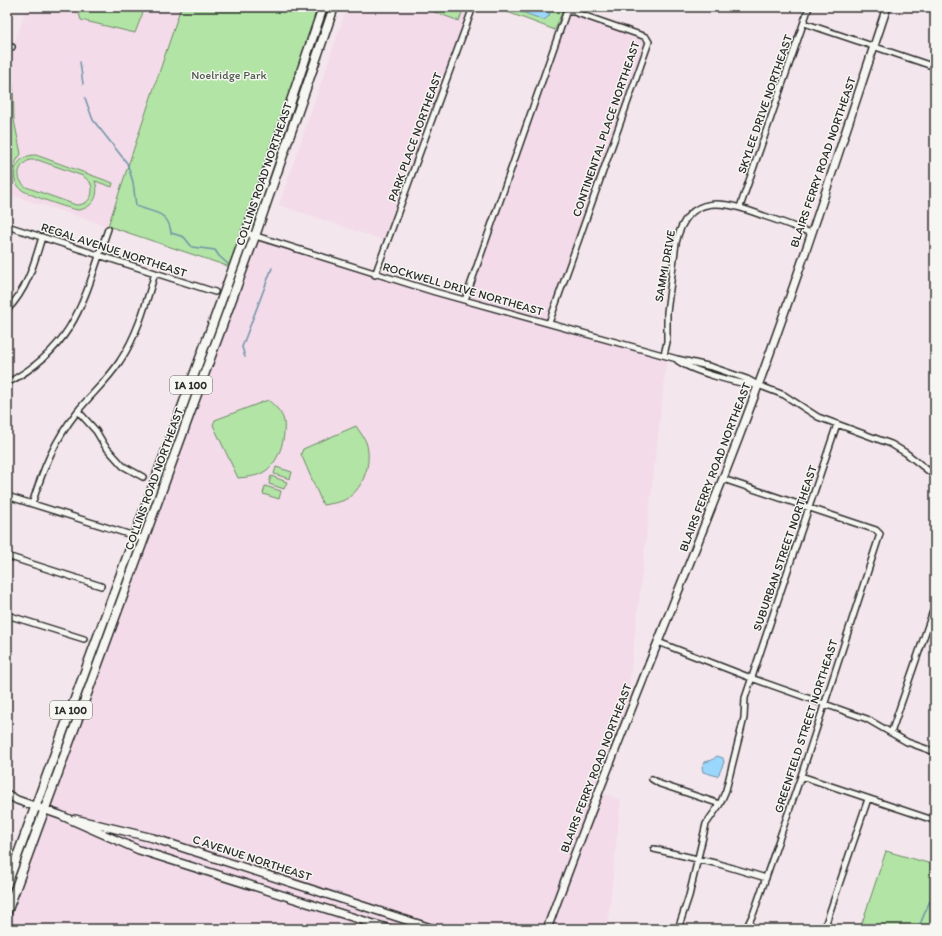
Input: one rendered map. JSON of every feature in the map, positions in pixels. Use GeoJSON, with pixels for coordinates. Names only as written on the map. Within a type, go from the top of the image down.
{"type":"FeatureCollection","features":[{"type":"Feature","properties":{"kind":"highway","name":"COLLINS ROAD NORTHEAST"},"geometry":{"type":"LineString","coordinates":[[7,884],[246,233],[323,7]]}},
{"type":"Feature","properties":{"kind":"highway","name":"COLLINS ROAD NORTHEAST"},"geometry":{"type":"LineString","coordinates":[[7,912],[255,236],[334,7]]}},
{"type":"Feature","properties":{"kind":"main road","name":"BLAIRS FERRY ROAD NORTHEAST"},"geometry":{"type":"LineString","coordinates":[[547,929],[590,811],[723,479],[758,386],[887,7]]}},
{"type":"Feature","properties":{"kind":"main road","name":"C AVENUE NORTHEAST"},"geometry":{"type":"LineString","coordinates":[[7,794],[16,800],[60,815],[153,838],[434,929]]}},
{"type":"Feature","properties":{"kind":"main road","name":"C AVENUE NORTHEAST"},"geometry":{"type":"LineString","coordinates":[[60,815],[140,850],[390,929]]}},
{"type":"Feature","properties":{"kind":"street","name":"PARK PLACE NORTHEAST"},"geometry":{"type":"LineString","coordinates":[[375,274],[473,7]]}},
{"type":"Feature","properties":{"kind":"street","name":"SKYLEE DRIVE NORTHEAST"},"geometry":{"type":"LineString","coordinates":[[740,207],[809,7]]}},
{"type":"Feature","properties":{"kind":"street","name":"CONTINENTAL PLACE NORTHEAST"},"geometry":{"type":"LineString","coordinates":[[465,300],[566,13],[572,11],[646,37],[649,42],[549,323]]}},
{"type":"Feature","properties":{"kind":"street"},"geometry":{"type":"LineString","coordinates":[[804,22],[935,67]]}},
{"type":"Feature","properties":{"kind":"street","name":"SAMMI DRIVE"},"geometry":{"type":"LineString","coordinates":[[664,355],[667,342],[667,312],[678,232],[684,222],[699,208],[719,203],[740,207],[811,233]]}},
{"type":"Feature","properties":{"kind":"street","name":"REGAL AVENUE NORTHEAST"},"geometry":{"type":"LineString","coordinates":[[7,226],[215,292]]}},
{"type":"Feature","properties":{"kind":"street"},"geometry":{"type":"LineString","coordinates":[[7,384],[36,365],[50,353],[69,330],[82,306],[108,229]]}},
{"type":"Feature","properties":{"kind":"street","name":"ROCKWELL DRIVE NORTHEAST"},"geometry":{"type":"LineString","coordinates":[[246,233],[375,274],[664,355],[677,359],[689,367],[745,384],[758,386],[784,395],[818,417],[891,444],[906,453],[935,476]]}},
{"type":"Feature","properties":{"kind":"street"},"geometry":{"type":"LineString","coordinates":[[7,310],[24,288],[42,237]]}},
{"type":"Feature","properties":{"kind":"street"},"geometry":{"type":"LineString","coordinates":[[32,504],[51,451],[78,411],[108,378],[131,342],[145,307],[155,273]]}},
{"type":"Feature","properties":{"kind":"street"},"geometry":{"type":"LineString","coordinates":[[78,411],[96,431],[105,446],[123,466],[143,477]]}},
{"type":"Feature","properties":{"kind":"street","name":"SUBURBAN STREET NORTHEAST"},"geometry":{"type":"LineString","coordinates":[[678,929],[689,896],[706,824],[720,804],[726,790],[741,733],[744,718],[744,701],[751,678],[837,424]]}},
{"type":"Feature","properties":{"kind":"street"},"geometry":{"type":"LineString","coordinates":[[723,479],[809,508]]}},
{"type":"Feature","properties":{"kind":"street"},"geometry":{"type":"LineString","coordinates":[[7,496],[144,540]]}},
{"type":"Feature","properties":{"kind":"street","name":"GREENFIELD STREET NORTHEAST"},"geometry":{"type":"LineString","coordinates":[[746,929],[754,912],[801,776],[880,534],[876,530],[809,508]]}},
{"type":"Feature","properties":{"kind":"street"},"geometry":{"type":"LineString","coordinates":[[7,556],[101,586]]}},
{"type":"Feature","properties":{"kind":"street"},"geometry":{"type":"LineString","coordinates":[[891,733],[932,611],[935,608]]}},
{"type":"Feature","properties":{"kind":"street"},"geometry":{"type":"LineString","coordinates":[[7,615],[84,639]]}},
{"type":"Feature","properties":{"kind":"street"},"geometry":{"type":"LineString","coordinates":[[658,642],[751,678],[867,720],[907,742],[935,752]]}},
{"type":"Feature","properties":{"kind":"street"},"geometry":{"type":"LineString","coordinates":[[801,776],[935,822]]}},
{"type":"Feature","properties":{"kind":"street"},"geometry":{"type":"LineString","coordinates":[[652,779],[660,784],[720,804]]}},
{"type":"Feature","properties":{"kind":"street"},"geometry":{"type":"LineString","coordinates":[[824,929],[868,799]]}},
{"type":"Feature","properties":{"kind":"street"},"geometry":{"type":"LineString","coordinates":[[654,849],[698,859],[766,878]]}},
{"type":"Feature","properties":{"kind":"shaded area"},"geometry":{"type":"Polygon","coordinates":[[[27,7],[77,7],[82,20],[135,33],[145,7],[181,7],[108,226],[7,194],[7,62],[27,7]]]}},
{"type":"Feature","properties":{"kind":"shaded area"},"geometry":{"type":"Polygon","coordinates":[[[347,7],[469,7],[429,119],[413,114],[428,120],[383,240],[279,205],[347,7]]]}},
{"type":"Feature","properties":{"kind":"shaded area"},"geometry":{"type":"Polygon","coordinates":[[[571,11],[646,37],[649,42],[549,323],[667,357],[625,721],[598,791],[621,800],[607,929],[7,929],[7,912],[255,236],[464,300],[566,13],[571,11]]]}},
{"type":"Feature","properties":{"kind":"green space"},"geometry":{"type":"Polygon","coordinates":[[[77,7],[145,7],[135,33],[81,20],[77,7]]]}},
{"type":"Feature","properties":{"kind":"green space","name":"Noelridge Park"},"geometry":{"type":"Polygon","coordinates":[[[181,7],[323,7],[233,268],[108,226],[181,7]]]}},
{"type":"Feature","properties":{"kind":"green space"},"geometry":{"type":"Polygon","coordinates":[[[421,7],[464,7],[459,21],[421,7]]]}},
{"type":"Feature","properties":{"kind":"green space"},"geometry":{"type":"Polygon","coordinates":[[[494,7],[564,7],[555,30],[494,7]]]}},
{"type":"Feature","properties":{"kind":"green space"},"geometry":{"type":"Polygon","coordinates":[[[10,82],[13,84],[14,120],[21,154],[13,168],[14,184],[11,186],[7,178],[7,84],[10,82]]]}},
{"type":"Feature","properties":{"kind":"green space"},"geometry":{"type":"Polygon","coordinates":[[[36,155],[113,183],[112,187],[95,181],[97,191],[94,200],[84,209],[78,210],[40,198],[22,190],[17,185],[15,179],[14,173],[19,162],[29,156],[36,155]],[[30,160],[26,162],[20,169],[20,180],[26,187],[76,205],[83,204],[90,198],[92,187],[90,182],[83,176],[38,160],[30,160]]]}},
{"type":"Feature","properties":{"kind":"green space"},"geometry":{"type":"Polygon","coordinates":[[[268,400],[280,412],[284,421],[284,435],[277,458],[268,469],[262,473],[250,477],[238,478],[213,425],[215,420],[268,400]]]}},
{"type":"Feature","properties":{"kind":"green space"},"geometry":{"type":"Polygon","coordinates":[[[356,426],[366,442],[368,450],[367,467],[361,484],[356,491],[342,501],[323,505],[301,454],[303,449],[356,426]]]}},
{"type":"Feature","properties":{"kind":"green space"},"geometry":{"type":"Polygon","coordinates":[[[276,467],[292,472],[290,479],[274,474],[276,467]]]}},
{"type":"Feature","properties":{"kind":"green space"},"geometry":{"type":"Polygon","coordinates":[[[271,476],[287,482],[284,489],[269,484],[271,476]]]}},
{"type":"Feature","properties":{"kind":"green space"},"geometry":{"type":"Polygon","coordinates":[[[265,486],[281,491],[279,499],[263,494],[265,486]]]}},
{"type":"Feature","properties":{"kind":"green space"},"geometry":{"type":"Polygon","coordinates":[[[886,851],[935,865],[935,929],[860,929],[886,851]]]}},
{"type":"Feature","properties":{"kind":"water"},"geometry":{"type":"Polygon","coordinates":[[[508,7],[546,7],[550,10],[549,16],[544,20],[508,7]]]}},
{"type":"Feature","properties":{"kind":"water"},"geometry":{"type":"Polygon","coordinates":[[[717,756],[723,758],[724,762],[719,774],[717,776],[703,772],[702,767],[705,762],[712,760],[717,756]]]}},
{"type":"Feature","properties":{"kind":"waterway"},"geometry":{"type":"LineString","coordinates":[[80,62],[83,84]]}},
{"type":"Feature","properties":{"kind":"waterway"},"geometry":{"type":"LineString","coordinates":[[85,98],[93,120],[127,163],[133,182],[136,206],[164,217],[170,226],[171,233],[184,237],[192,247],[215,250],[228,264]]}},
{"type":"Feature","properties":{"kind":"waterway"},"geometry":{"type":"LineString","coordinates":[[245,357],[242,347],[272,268]]}},
{"type":"Feature","properties":{"kind":"waterway"},"geometry":{"type":"LineString","coordinates":[[918,929],[929,903],[935,894]]}}]}
